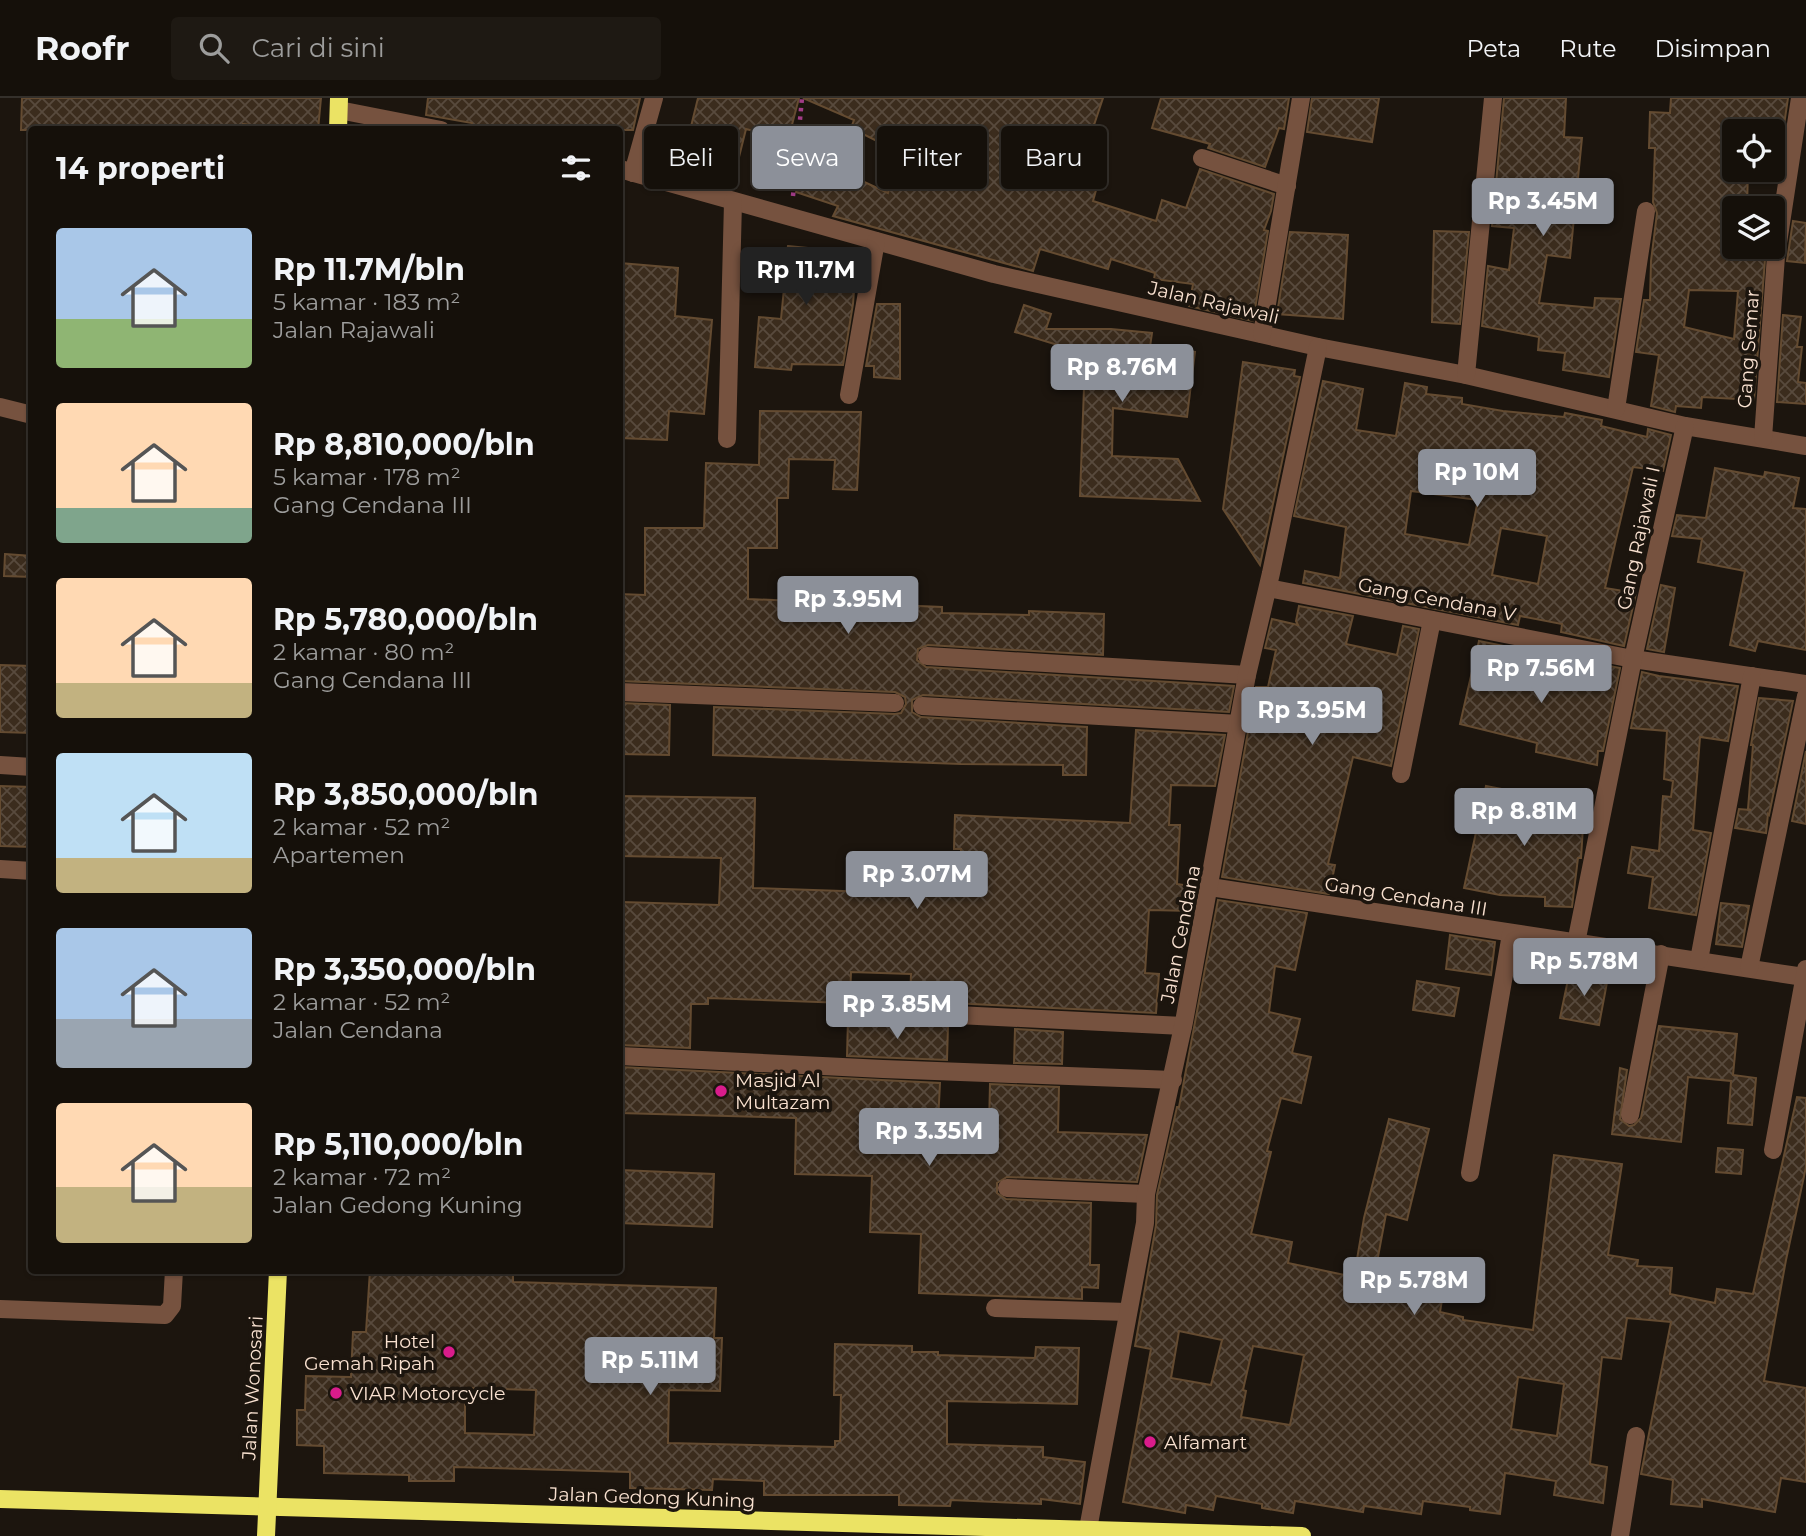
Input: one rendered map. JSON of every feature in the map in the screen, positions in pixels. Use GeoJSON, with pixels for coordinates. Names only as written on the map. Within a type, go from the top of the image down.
{"type":"FeatureCollection","features":[{"type":"Feature","properties":{"kind":"main road"},"geometry":{"type":"LineString","coordinates":[[338,126],[339,104]]}},
{"type":"Feature","properties":{"kind":"main road","name":"Jalan Wonosari"},"geometry":{"type":"LineString","coordinates":[[266,1536],[278,1274]]}},
{"type":"Feature","properties":{"kind":"main road","name":"Jalan Gedong Kuning"},"geometry":{"type":"LineString","coordinates":[[0,1499],[938,1531],[1088,1529],[1302,1536]]}},
{"type":"Feature","properties":{"kind":"street"},"geometry":{"type":"LineString","coordinates":[[626,171],[654,98]]}},
{"type":"Feature","properties":{"kind":"street"},"geometry":{"type":"LineString","coordinates":[[1262,334],[1301,98]]}},
{"type":"Feature","properties":{"kind":"street"},"geometry":{"type":"LineString","coordinates":[[1466,375],[1493,98]]}},
{"type":"Feature","properties":{"kind":"street","name":"Gang Semar"},"geometry":{"type":"LineString","coordinates":[[1763,438],[1776,256],[1800,98]]}},
{"type":"Feature","properties":{"kind":"street"},"geometry":{"type":"LineString","coordinates":[[339,104],[425,126]]}},
{"type":"Feature","properties":{"kind":"street"},"geometry":{"type":"LineString","coordinates":[[1202,158],[1287,186]]}},
{"type":"Feature","properties":{"kind":"street","name":"Jalan Rajawali"},"geometry":{"type":"LineString","coordinates":[[626,171],[994,274],[1318,347],[1466,375],[1685,426],[1806,446]]}},
{"type":"Feature","properties":{"kind":"street"},"geometry":{"type":"LineString","coordinates":[[727,439],[733,202]]}},
{"type":"Feature","properties":{"kind":"street"},"geometry":{"type":"LineString","coordinates":[[1616,410],[1646,211]]}},
{"type":"Feature","properties":{"kind":"street"},"geometry":{"type":"LineString","coordinates":[[849,395],[876,241]]}},
{"type":"Feature","properties":{"kind":"street","name":"Jalan Cendana"},"geometry":{"type":"LineString","coordinates":[[1088,1529],[1145,1223],[1146,1194],[1173,1080],[1247,675],[1268,588],[1318,347]]}},
{"type":"Feature","properties":{"kind":"street"},"geometry":{"type":"LineString","coordinates":[[0,407],[28,414]]}},
{"type":"Feature","properties":{"kind":"street","name":"Gang Rajawali I"},"geometry":{"type":"LineString","coordinates":[[1576,943],[1633,659],[1685,426]]}},
{"type":"Feature","properties":{"kind":"street","name":"Gang Cendana V"},"geometry":{"type":"LineString","coordinates":[[1268,588],[1633,659],[1806,684]]}},
{"type":"Feature","properties":{"kind":"street"},"geometry":{"type":"LineString","coordinates":[[1401,774],[1432,620]]}},
{"type":"Feature","properties":{"kind":"street"},"geometry":{"type":"LineString","coordinates":[[927,656],[1247,675]]}},
{"type":"Feature","properties":{"kind":"street"},"geometry":{"type":"LineString","coordinates":[[1699,960],[1752,676]]}},
{"type":"Feature","properties":{"kind":"street"},"geometry":{"type":"LineString","coordinates":[[623,692],[895,702]]}},
{"type":"Feature","properties":{"kind":"street"},"geometry":{"type":"LineString","coordinates":[[1749,968],[1806,696]]}},
{"type":"Feature","properties":{"kind":"street"},"geometry":{"type":"LineString","coordinates":[[922,706],[1239,724]]}},
{"type":"Feature","properties":{"kind":"street"},"geometry":{"type":"LineString","coordinates":[[0,765],[28,767]]}},
{"type":"Feature","properties":{"kind":"street"},"geometry":{"type":"LineString","coordinates":[[0,869],[28,871]]}},
{"type":"Feature","properties":{"kind":"street","name":"Gang Cendana III"},"geometry":{"type":"LineString","coordinates":[[1210,887],[1576,943],[1749,968],[1805,973]]}},
{"type":"Feature","properties":{"kind":"street"},"geometry":{"type":"LineString","coordinates":[[1470,1173],[1511,933]]}},
{"type":"Feature","properties":{"kind":"street"},"geometry":{"type":"LineString","coordinates":[[1630,1115],[1661,954]]}},
{"type":"Feature","properties":{"kind":"street"},"geometry":{"type":"LineString","coordinates":[[1773,1150],[1805,973]]}},
{"type":"Feature","properties":{"kind":"street"},"geometry":{"type":"LineString","coordinates":[[855,1010],[1183,1026]]}},
{"type":"Feature","properties":{"kind":"street"},"geometry":{"type":"LineString","coordinates":[[623,1056],[1173,1080]]}},
{"type":"Feature","properties":{"kind":"street"},"geometry":{"type":"LineString","coordinates":[[1007,1188],[1146,1194]]}},
{"type":"Feature","properties":{"kind":"street"},"geometry":{"type":"LineString","coordinates":[[0,1309],[165,1315],[172,1306],[174,1274]]}},
{"type":"Feature","properties":{"kind":"street"},"geometry":{"type":"LineString","coordinates":[[995,1308],[1128,1312]]}},
{"type":"Feature","properties":{"kind":"street"},"geometry":{"type":"LineString","coordinates":[[1620,1536],[1636,1436]]}},
{"type":"Feature","properties":{"kind":"path"},"geometry":{"type":"LineString","coordinates":[[790,218],[802,98]]}},
{"type":"Feature","properties":{"kind":"building"},"geometry":{"type":"Polygon","coordinates":[[[22,98],[321,98],[318,126],[28,126],[28,130],[21,130],[22,98]]]}},
{"type":"Feature","properties":{"kind":"building"},"geometry":{"type":"Polygon","coordinates":[[[428,98],[640,98],[633,130],[623,130],[623,126],[472,126],[472,123],[426,115],[428,98]]]}},
{"type":"Feature","properties":{"kind":"building"},"geometry":{"type":"Polygon","coordinates":[[[698,98],[799,98],[792,126],[752,126],[752,131],[746,129],[738,161],[738,126],[691,126],[698,98]]]}},
{"type":"Feature","properties":{"kind":"building"},"geometry":{"type":"Polygon","coordinates":[[[803,98],[1103,98],[1094,126],[1001,126],[1001,189],[1096,189],[1093,201],[1156,221],[1162,200],[1186,208],[1200,169],[1274,194],[1264,230],[1268,231],[1253,321],[1189,306],[1193,284],[1154,279],[1155,273],[1111,259],[1108,269],[1040,249],[1033,271],[833,216],[838,206],[796,192],[797,189],[863,189],[863,181],[888,193],[889,189],[987,189],[987,126],[877,126],[877,141],[863,134],[863,126],[852,126],[854,120],[803,98]]]}},
{"type":"Feature","properties":{"kind":"building"},"geometry":{"type":"Polygon","coordinates":[[[1161,98],[1289,98],[1284,129],[1279,128],[1265,167],[1208,148],[1210,144],[1152,128],[1161,98]]]}},
{"type":"Feature","properties":{"kind":"building"},"geometry":{"type":"Polygon","coordinates":[[[1312,98],[1379,98],[1372,142],[1307,132],[1312,98]]]}},
{"type":"Feature","properties":{"kind":"building"},"geometry":{"type":"Polygon","coordinates":[[[1504,98],[1566,98],[1564,137],[1582,138],[1570,258],[1547,255],[1539,303],[1594,308],[1595,298],[1621,299],[1609,377],[1563,370],[1565,353],[1538,350],[1539,337],[1482,326],[1488,266],[1509,270],[1514,228],[1492,226],[1504,98]]]}},
{"type":"Feature","properties":{"kind":"building"},"geometry":{"type":"Polygon","coordinates":[[[1671,98],[1788,98],[1785,119],[1722,119],[1722,182],[1748,182],[1747,196],[1722,196],[1722,259],[1765,259],[1754,400],[1702,397],[1701,408],[1676,406],[1675,412],[1651,406],[1659,355],[1636,352],[1644,300],[1650,300],[1651,261],[1657,213],[1653,202],[1655,148],[1649,148],[1650,112],[1670,113],[1671,98]],[[1689,290],[1684,327],[1734,339],[1738,291],[1689,290]]]}},
{"type":"Feature","properties":{"kind":"building"},"geometry":{"type":"Polygon","coordinates":[[[1793,221],[1806,223],[1805,263],[1787,261],[1793,221]]]}},
{"type":"Feature","properties":{"kind":"building"},"geometry":{"type":"Polygon","coordinates":[[[1434,231],[1469,232],[1460,324],[1432,322],[1434,231]]]}},
{"type":"Feature","properties":{"kind":"building"},"geometry":{"type":"Polygon","coordinates":[[[1290,232],[1348,235],[1343,319],[1277,314],[1290,232]]]}},
{"type":"Feature","properties":{"kind":"building"},"geometry":{"type":"Polygon","coordinates":[[[788,246],[857,253],[853,304],[843,365],[792,364],[791,370],[755,367],[759,317],[781,319],[785,278],[747,273],[749,248],[787,252],[788,246]]]}},
{"type":"Feature","properties":{"kind":"building"},"geometry":{"type":"Polygon","coordinates":[[[623,263],[678,268],[675,316],[712,320],[704,414],[669,411],[667,440],[623,438],[623,263]]]}},
{"type":"Feature","properties":{"kind":"building"},"geometry":{"type":"Polygon","coordinates":[[[877,304],[900,304],[900,379],[874,377],[874,366],[866,366],[877,304]]]}},
{"type":"Feature","properties":{"kind":"building"},"geometry":{"type":"Polygon","coordinates":[[[1024,305],[1051,314],[1046,329],[1111,329],[1152,333],[1150,347],[1195,352],[1187,417],[1113,408],[1112,456],[1178,459],[1200,501],[1080,496],[1085,361],[1061,361],[1061,346],[1015,332],[1024,305]]]}},
{"type":"Feature","properties":{"kind":"building"},"geometry":{"type":"Polygon","coordinates":[[[1783,315],[1801,317],[1797,347],[1802,347],[1798,382],[1806,383],[1806,404],[1777,402],[1783,315]]]}},
{"type":"Feature","properties":{"kind":"building"},"geometry":{"type":"Polygon","coordinates":[[[1243,362],[1295,370],[1294,376],[1300,377],[1260,565],[1223,509],[1243,362]]]}},
{"type":"Feature","properties":{"kind":"building"},"geometry":{"type":"Polygon","coordinates":[[[1323,381],[1363,389],[1356,430],[1396,436],[1405,383],[1427,387],[1426,394],[1462,398],[1462,404],[1564,417],[1565,413],[1602,420],[1601,426],[1647,437],[1648,429],[1671,435],[1663,471],[1633,467],[1605,588],[1636,593],[1624,646],[1561,632],[1562,624],[1520,616],[1518,625],[1303,583],[1305,571],[1340,578],[1346,527],[1294,516],[1323,381]],[[1411,491],[1405,534],[1469,545],[1478,500],[1411,491]],[[1501,528],[1492,575],[1538,584],[1547,536],[1501,528]]]}},
{"type":"Feature","properties":{"kind":"building"},"geometry":{"type":"Polygon","coordinates":[[[760,411],[861,412],[857,490],[833,489],[835,460],[789,459],[788,498],[777,498],[777,548],[748,548],[748,599],[942,607],[942,613],[1029,615],[1029,611],[1104,614],[1103,655],[928,645],[918,649],[917,660],[926,667],[1234,686],[1229,712],[923,695],[912,700],[912,712],[921,717],[1087,727],[1086,775],[1063,775],[1063,765],[713,755],[714,707],[895,714],[901,713],[906,704],[905,697],[895,692],[623,681],[623,594],[645,595],[645,528],[704,528],[706,463],[759,465],[760,411]]]}},
{"type":"Feature","properties":{"kind":"building"},"geometry":{"type":"Polygon","coordinates":[[[1715,468],[1764,477],[1765,472],[1799,478],[1793,508],[1806,509],[1806,650],[1758,641],[1755,651],[1730,645],[1745,571],[1698,562],[1702,539],[1672,536],[1677,515],[1706,518],[1715,468]]]}},
{"type":"Feature","properties":{"kind":"building"},"geometry":{"type":"Polygon","coordinates":[[[5,554],[28,556],[28,577],[4,576],[5,554]]]}},
{"type":"Feature","properties":{"kind":"building"},"geometry":{"type":"Polygon","coordinates":[[[1661,585],[1675,588],[1664,652],[1647,649],[1661,585]]]}},
{"type":"Feature","properties":{"kind":"building"},"geometry":{"type":"Polygon","coordinates":[[[1299,606],[1353,616],[1346,644],[1397,655],[1403,626],[1419,629],[1391,766],[1353,757],[1328,864],[1335,865],[1329,894],[1222,877],[1256,687],[1268,687],[1276,650],[1265,648],[1272,619],[1298,625],[1296,621],[1299,606]]]}},
{"type":"Feature","properties":{"kind":"building"},"geometry":{"type":"Polygon","coordinates":[[[1479,641],[1514,648],[1513,656],[1520,657],[1516,676],[1579,681],[1583,661],[1620,668],[1603,751],[1598,751],[1597,765],[1536,752],[1537,743],[1460,724],[1479,641]]]}},
{"type":"Feature","properties":{"kind":"building"},"geometry":{"type":"Polygon","coordinates":[[[0,665],[28,666],[28,733],[0,732],[0,665]]]}},
{"type":"Feature","properties":{"kind":"building"},"geometry":{"type":"Polygon","coordinates":[[[1642,672],[1738,686],[1728,741],[1700,737],[1693,830],[1711,833],[1696,915],[1649,908],[1653,877],[1628,873],[1632,847],[1659,851],[1663,796],[1671,797],[1673,781],[1664,779],[1667,731],[1631,728],[1642,672]]]}},
{"type":"Feature","properties":{"kind":"building"},"geometry":{"type":"Polygon","coordinates":[[[1759,698],[1793,701],[1766,833],[1735,828],[1739,809],[1751,810],[1748,809],[1751,745],[1759,698]]]}},
{"type":"Feature","properties":{"kind":"building"},"geometry":{"type":"Polygon","coordinates":[[[623,703],[670,705],[669,755],[623,754],[623,703]]]}},
{"type":"Feature","properties":{"kind":"building"},"geometry":{"type":"Polygon","coordinates":[[[1136,730],[1225,735],[1215,786],[1171,785],[1169,825],[1180,825],[1177,884],[1197,887],[1193,911],[1149,910],[1145,973],[1159,974],[1156,1013],[910,1001],[911,974],[851,972],[850,1000],[846,1003],[708,998],[708,1004],[691,1004],[690,1048],[623,1045],[623,902],[719,905],[721,858],[623,856],[623,796],[755,798],[753,888],[960,895],[961,849],[954,849],[955,815],[1130,823],[1136,730]]]}},
{"type":"Feature","properties":{"kind":"building"},"geometry":{"type":"Polygon","coordinates":[[[1806,751],[1806,824],[1792,821],[1806,751]]]}},
{"type":"Feature","properties":{"kind":"building"},"geometry":{"type":"Polygon","coordinates":[[[0,786],[28,787],[28,847],[0,846],[0,786]]]}},
{"type":"Feature","properties":{"kind":"building"},"geometry":{"type":"Polygon","coordinates":[[[1486,786],[1512,791],[1557,793],[1556,824],[1583,827],[1581,858],[1578,858],[1572,907],[1545,906],[1545,897],[1500,895],[1464,888],[1486,786]]]}},
{"type":"Feature","properties":{"kind":"building"},"geometry":{"type":"Polygon","coordinates":[[[1218,900],[1307,913],[1295,970],[1275,966],[1269,1012],[1300,1019],[1292,1053],[1311,1057],[1301,1103],[1281,1098],[1267,1151],[1271,1152],[1251,1234],[1292,1242],[1288,1263],[1354,1277],[1364,1218],[1389,1119],[1429,1129],[1407,1220],[1386,1214],[1372,1289],[1442,1300],[1440,1312],[1463,1317],[1463,1320],[1533,1330],[1554,1155],[1622,1164],[1608,1255],[1638,1260],[1637,1266],[1672,1268],[1670,1294],[1715,1303],[1717,1289],[1753,1294],[1797,1097],[1806,1098],[1806,1167],[1764,1381],[1806,1388],[1806,1482],[1781,1478],[1775,1512],[1702,1499],[1702,1507],[1671,1504],[1673,1480],[1641,1474],[1671,1322],[1627,1318],[1621,1359],[1602,1357],[1590,1464],[1607,1467],[1603,1503],[1554,1495],[1556,1481],[1505,1473],[1500,1514],[1423,1501],[1421,1514],[1364,1506],[1363,1512],[1295,1501],[1293,1513],[1262,1508],[1262,1504],[1216,1496],[1213,1510],[1186,1505],[1185,1513],[1123,1502],[1151,1349],[1135,1346],[1156,1225],[1157,1195],[1179,1107],[1218,900]],[[1179,1331],[1171,1378],[1211,1385],[1222,1340],[1179,1331]],[[1253,1346],[1243,1390],[1246,1391],[1241,1417],[1290,1425],[1304,1355],[1253,1346]],[[1518,1377],[1511,1429],[1557,1436],[1564,1384],[1518,1377]]]}},
{"type":"Feature","properties":{"kind":"building"},"geometry":{"type":"Polygon","coordinates":[[[1721,903],[1749,906],[1742,947],[1716,944],[1721,903]]]}},
{"type":"Feature","properties":{"kind":"building"},"geometry":{"type":"Polygon","coordinates":[[[1450,935],[1495,942],[1491,975],[1446,969],[1450,935]]]}},
{"type":"Feature","properties":{"kind":"building"},"geometry":{"type":"Polygon","coordinates":[[[1570,970],[1608,977],[1599,1025],[1560,1018],[1570,970]]]}},
{"type":"Feature","properties":{"kind":"building"},"geometry":{"type":"Polygon","coordinates":[[[1417,981],[1459,988],[1454,1016],[1413,1010],[1417,981]]]}},
{"type":"Feature","properties":{"kind":"building"},"geometry":{"type":"Polygon","coordinates":[[[848,1019],[948,1026],[947,1060],[847,1056],[848,1019]]]}},
{"type":"Feature","properties":{"kind":"building"},"geometry":{"type":"Polygon","coordinates":[[[1659,1026],[1737,1034],[1733,1075],[1756,1078],[1752,1125],[1728,1123],[1731,1081],[1688,1077],[1681,1142],[1612,1134],[1620,1068],[1627,1070],[1620,1119],[1629,1126],[1641,1118],[1659,1026]]]}},
{"type":"Feature","properties":{"kind":"building"},"geometry":{"type":"Polygon","coordinates":[[[1015,1029],[1063,1032],[1062,1064],[1014,1063],[1015,1029]]]}},
{"type":"Feature","properties":{"kind":"building"},"geometry":{"type":"Polygon","coordinates":[[[623,1067],[940,1083],[938,1123],[989,1125],[990,1084],[1059,1087],[1058,1132],[1147,1135],[1137,1182],[1007,1177],[997,1183],[997,1193],[1006,1199],[1091,1203],[1090,1265],[1099,1265],[1098,1288],[1082,1287],[1082,1299],[919,1293],[921,1234],[870,1232],[872,1176],[795,1174],[796,1118],[623,1113],[623,1067]]]}},
{"type":"Feature","properties":{"kind":"building"},"geometry":{"type":"Polygon","coordinates":[[[1718,1148],[1743,1150],[1741,1174],[1716,1172],[1718,1148]]]}},
{"type":"Feature","properties":{"kind":"building"},"geometry":{"type":"Polygon","coordinates":[[[623,1170],[714,1174],[712,1227],[623,1223],[623,1170]]]}},
{"type":"Feature","properties":{"kind":"building"},"geometry":{"type":"Polygon","coordinates":[[[370,1274],[513,1274],[513,1282],[716,1288],[714,1338],[722,1338],[720,1391],[669,1390],[668,1443],[835,1447],[835,1441],[840,1441],[841,1395],[834,1395],[835,1344],[912,1346],[912,1352],[938,1352],[938,1355],[1035,1358],[1036,1347],[1079,1348],[1077,1404],[947,1401],[947,1444],[1043,1447],[1043,1457],[1085,1462],[1080,1504],[1041,1499],[1041,1504],[951,1500],[950,1506],[899,1505],[899,1495],[764,1495],[764,1481],[713,1479],[712,1490],[630,1488],[630,1472],[454,1467],[454,1481],[409,1481],[409,1475],[324,1473],[324,1446],[297,1445],[297,1410],[305,1410],[306,1376],[351,1377],[353,1332],[366,1332],[370,1274]],[[465,1388],[465,1433],[534,1435],[536,1390],[465,1388]]]}},
{"type":"Feature","properties":{"kind":"place","name":"Masjid Al Multazam"},"geometry":{"type":"Point","coordinates":[721,1091]}},
{"type":"Feature","properties":{"kind":"place","name":"Hotel Gemah Ripah"},"geometry":{"type":"Point","coordinates":[449,1352]}},
{"type":"Feature","properties":{"kind":"place","name":"VIAR Motorcycle"},"geometry":{"type":"Point","coordinates":[336,1393]}},
{"type":"Feature","properties":{"kind":"place","name":"Alfamart"},"geometry":{"type":"Point","coordinates":[1150,1442]}}]}
